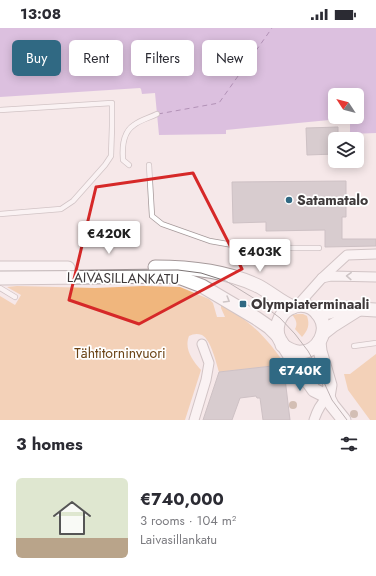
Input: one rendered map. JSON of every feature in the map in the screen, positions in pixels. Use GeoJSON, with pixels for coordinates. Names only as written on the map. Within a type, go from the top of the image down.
{"type":"FeatureCollection","features":[{"type":"Feature","properties":{"kind":"main road","name":"LAIVASILLANKATU"},"geometry":{"type":"LineString","coordinates":[[0,268],[191,269],[232,276],[265,290],[284,303],[295,306],[305,306],[317,312]]}},
{"type":"Feature","properties":{"kind":"main road","name":"LAIVASILLANKATU"},"geometry":{"type":"LineString","coordinates":[[0,278],[156,276],[181,278],[193,281],[261,320],[274,331],[314,390],[328,397],[344,420]]}},
{"type":"Feature","properties":{"kind":"main road"},"geometry":{"type":"LineString","coordinates":[[280,340],[277,327],[280,318],[286,311],[295,306]]}},
{"type":"Feature","properties":{"kind":"main road"},"geometry":{"type":"LineString","coordinates":[[317,312],[323,313],[342,308],[376,310]]}},
{"type":"Feature","properties":{"kind":"main road"},"geometry":{"type":"LineString","coordinates":[[321,338],[332,326],[359,309]]}},
{"type":"Feature","properties":{"kind":"main road"},"geometry":{"type":"LineString","coordinates":[[317,312],[323,324],[321,338],[330,385],[328,397]]}},
{"type":"Feature","properties":{"kind":"main road","name":"LAIVASILLANKATU"},"geometry":{"type":"LineString","coordinates":[[280,340],[294,351],[303,352],[311,349],[321,338]]}},
{"type":"Feature","properties":{"kind":"street"},"geometry":{"type":"LineString","coordinates":[[295,306],[347,255],[376,254]]}},
{"type":"Feature","properties":{"kind":"street"},"geometry":{"type":"LineString","coordinates":[[322,278],[331,276],[376,277]]}},
{"type":"Feature","properties":{"kind":"street"},"geometry":{"type":"LineString","coordinates":[[194,420],[206,380],[209,363],[202,344]]}},
{"type":"Feature","properties":{"kind":"street"},"geometry":{"type":"LineString","coordinates":[[314,420],[318,409],[328,397]]}},
{"type":"Feature","properties":{"kind":"lane"},"geometry":{"type":"LineString","coordinates":[[0,110],[112,103],[111,156],[105,165],[73,201],[62,209],[0,214]]}},
{"type":"Feature","properties":{"kind":"lane"},"geometry":{"type":"LineString","coordinates":[[129,165],[123,160],[122,151],[125,136],[133,126],[157,114]]}},
{"type":"Feature","properties":{"kind":"lane"},"geometry":{"type":"LineString","coordinates":[[149,165],[152,216],[162,224],[210,242],[250,248],[319,248]]}},
{"type":"Feature","properties":{"kind":"lane"},"geometry":{"type":"LineString","coordinates":[[0,288],[14,296]]}},
{"type":"Feature","properties":{"kind":"lane"},"geometry":{"type":"LineString","coordinates":[[354,346],[376,343]]}},
{"type":"Feature","properties":{"kind":"highlighted area"},"geometry":{"type":"Polygon","coordinates":[[[193,173],[242,269],[139,324],[69,300],[96,187],[193,173]]]}},
{"type":"Feature","properties":{"kind":"green space","name":"Tähtitorninvuori"},"geometry":{"type":"Polygon","coordinates":[[[143,286],[180,287],[209,299],[213,303],[217,317],[225,317],[221,305],[241,317],[258,331],[286,366],[281,365],[219,372],[208,341],[202,335],[194,334],[189,336],[188,350],[201,370],[185,420],[0,420],[0,296],[15,305],[21,295],[7,287],[95,288],[143,286]]]}},
{"type":"Feature","properties":{"kind":"green space"},"geometry":{"type":"Polygon","coordinates":[[[298,314],[307,316],[308,319],[308,327],[302,337],[295,329],[296,322],[292,315],[298,314]]]}},
{"type":"Feature","properties":{"kind":"green space"},"geometry":{"type":"Polygon","coordinates":[[[376,354],[376,420],[370,420],[348,390],[344,374],[350,374],[376,354]]]}},
{"type":"Feature","properties":{"kind":"shaded area"},"geometry":{"type":"Polygon","coordinates":[[[0,28],[376,28],[376,133],[350,132],[350,124],[364,124],[364,88],[328,88],[328,120],[226,130],[226,134],[159,135],[155,93],[142,94],[140,88],[0,97],[0,28]]]}},
{"type":"Feature","properties":{"kind":"building"},"geometry":{"type":"Polygon","coordinates":[[[338,127],[338,132],[328,132],[328,154],[307,155],[306,128],[338,127]]]}},
{"type":"Feature","properties":{"kind":"building","name":"Satamatalo"},"geometry":{"type":"Polygon","coordinates":[[[346,181],[346,217],[342,217],[342,239],[376,239],[376,246],[325,247],[325,230],[266,231],[266,222],[233,223],[232,182],[346,181]]]}},
{"type":"Feature","properties":{"kind":"building"},"geometry":{"type":"Polygon","coordinates":[[[281,365],[282,371],[284,370],[290,420],[263,420],[260,398],[257,398],[256,396],[240,398],[232,420],[203,420],[219,372],[281,365]]]}},
{"type":"Feature","properties":{"kind":"ferry route"},"geometry":{"type":"LineString","coordinates":[[158,114],[219,103],[272,28]]}},
{"type":"Feature","properties":{"kind":"tram line"},"geometry":{"type":"LineString","coordinates":[[0,271],[178,270],[201,273],[226,281],[255,299],[280,318],[295,334],[308,351],[317,367],[332,400],[347,420]]}},
{"type":"Feature","properties":{"kind":"place","name":"Satamatalo"},"geometry":{"type":"Point","coordinates":[289,200]}},
{"type":"Feature","properties":{"kind":"place","name":"Olympiaterminaali"},"geometry":{"type":"Point","coordinates":[243,304]}}]}
